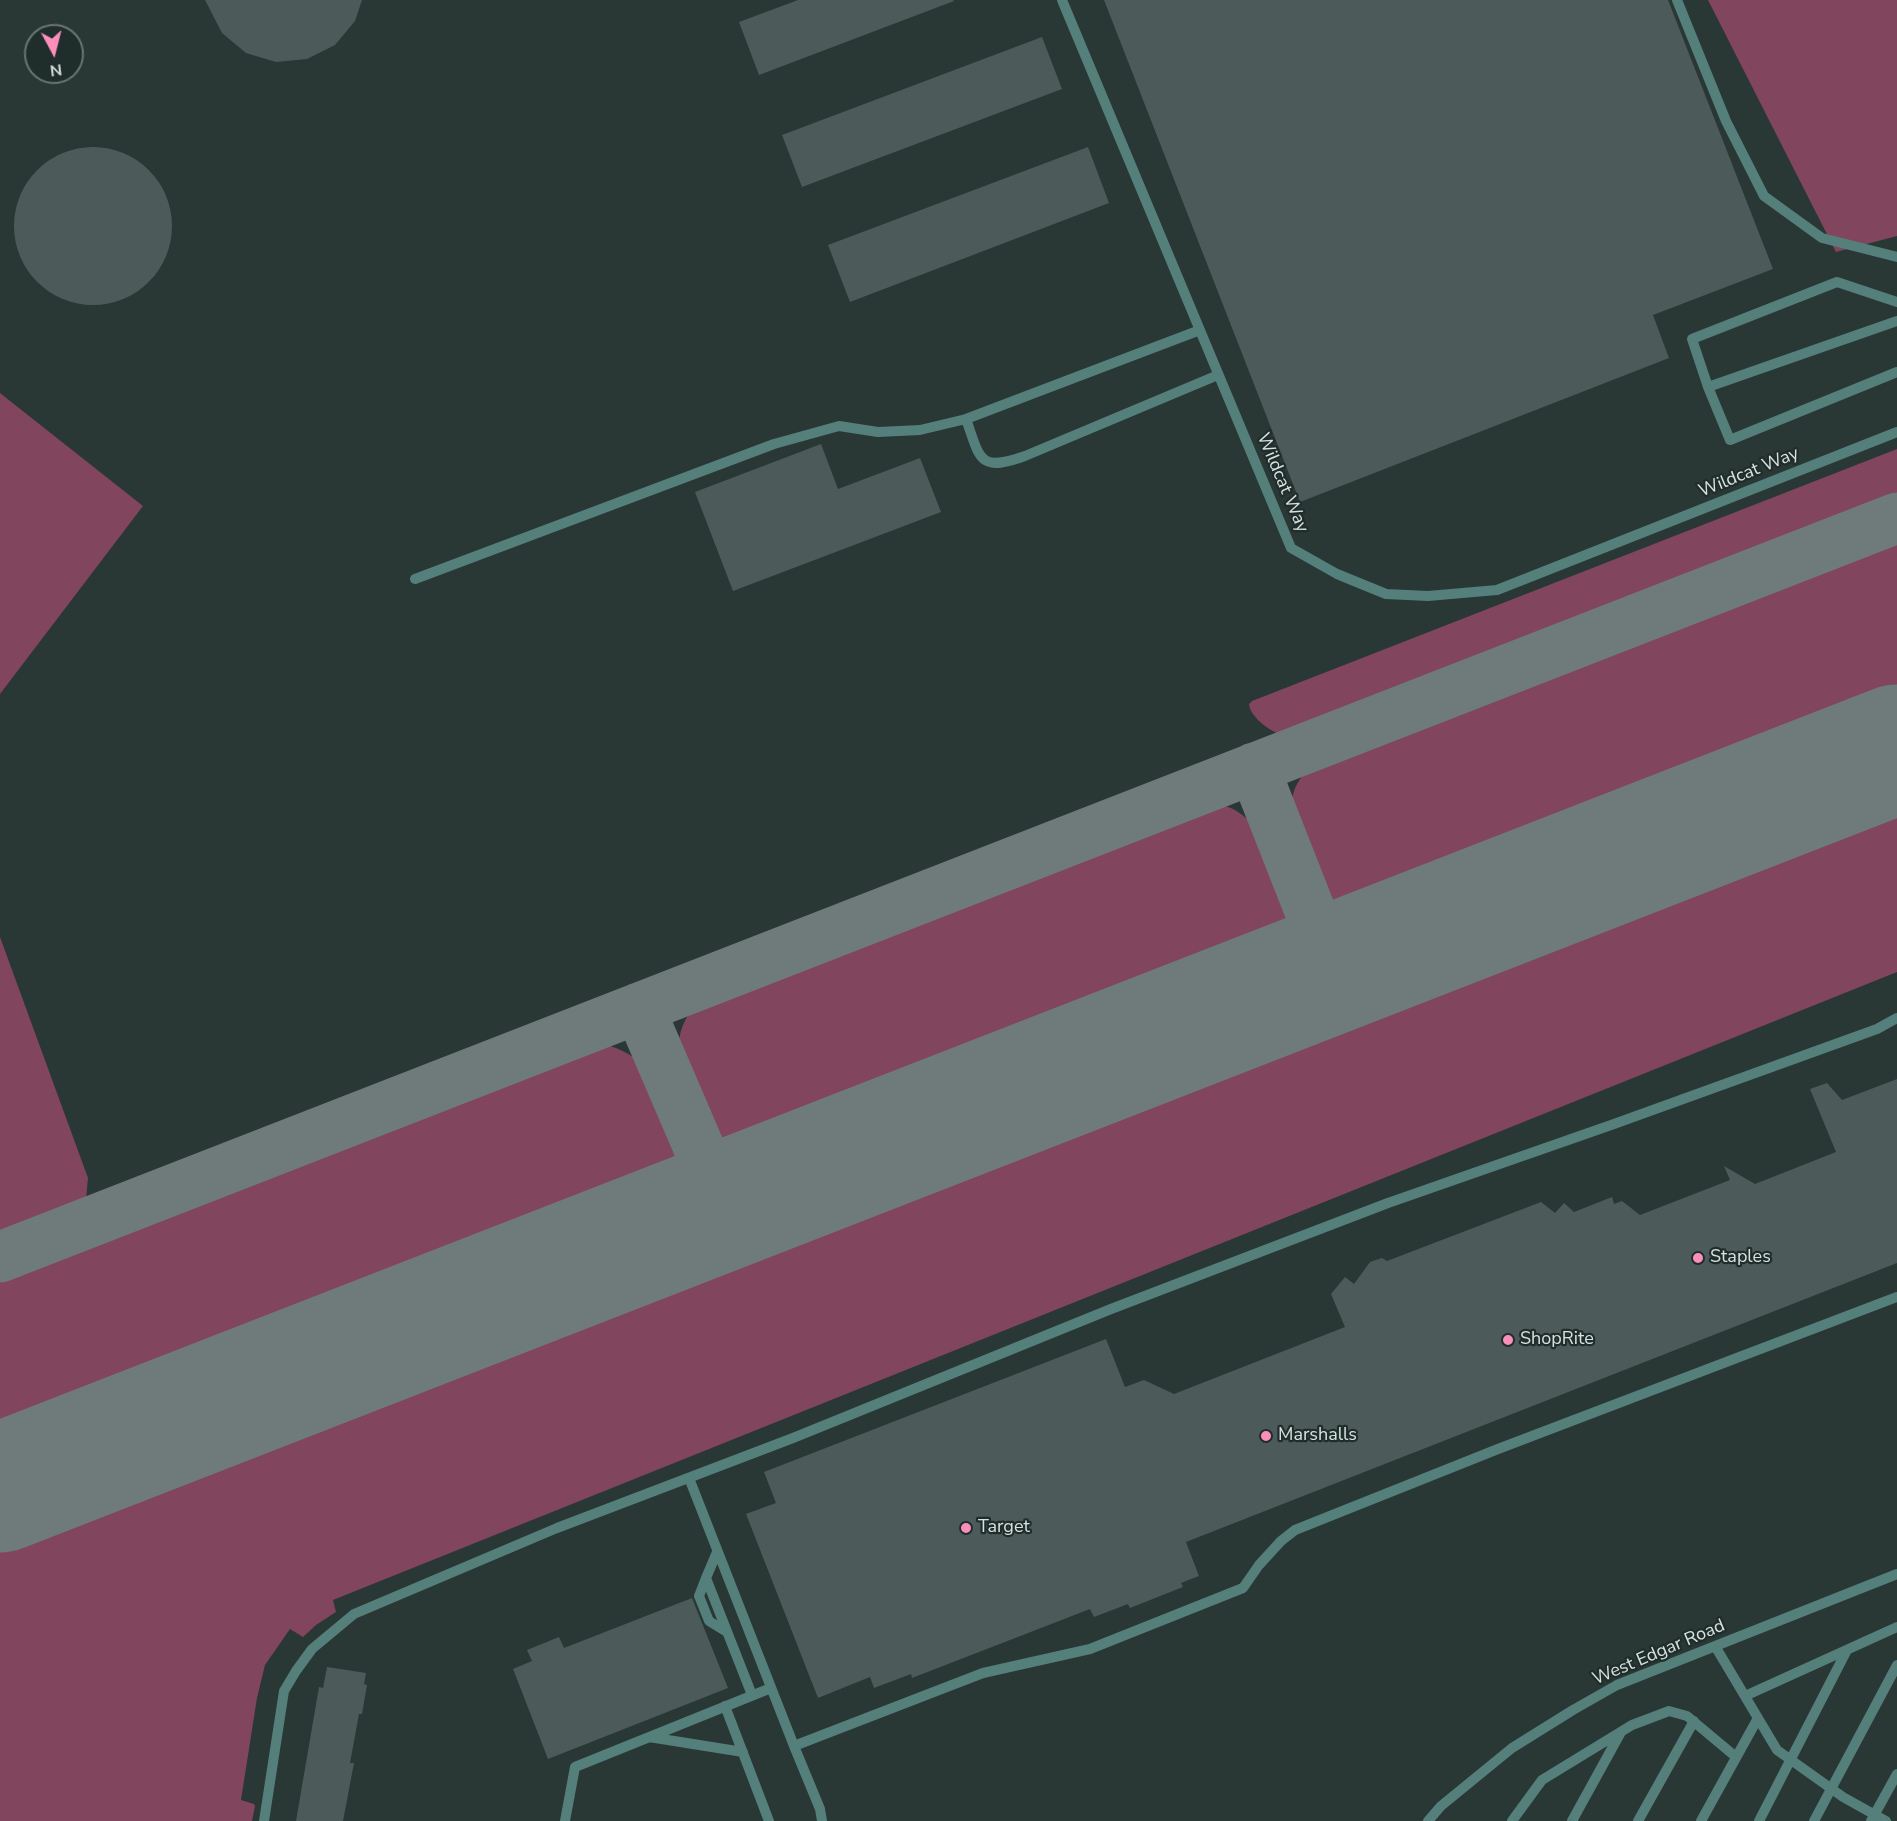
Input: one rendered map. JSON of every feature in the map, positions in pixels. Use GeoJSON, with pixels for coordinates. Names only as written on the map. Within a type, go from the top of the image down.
{"type":"FeatureCollection","features":[{"type":"Feature","properties":{"kind":"lane","name":"Wildcat Way"},"geometry":{"type":"LineString","coordinates":[[1062,0],[1291,548],[1337,574],[1386,594],[1428,596],[1497,590],[1897,432]]}},
{"type":"Feature","properties":{"kind":"lane"},"geometry":{"type":"LineString","coordinates":[[1677,0],[1726,121],[1764,196],[1822,238],[1897,257]]}},
{"type":"Feature","properties":{"kind":"lane"},"geometry":{"type":"LineString","coordinates":[[1897,302],[1837,282],[1692,339],[1708,387],[1730,440],[1897,372]]}},
{"type":"Feature","properties":{"kind":"lane"},"geometry":{"type":"LineString","coordinates":[[1708,387],[1897,321]]}},
{"type":"Feature","properties":{"kind":"lane"},"geometry":{"type":"LineString","coordinates":[[415,579],[774,444],[839,426],[878,432],[920,430],[966,419],[1200,330]]}},
{"type":"Feature","properties":{"kind":"lane"},"geometry":{"type":"LineString","coordinates":[[966,419],[979,456],[985,462],[996,464],[1024,456],[1218,375]]}},
{"type":"Feature","properties":{"kind":"lane"},"geometry":{"type":"LineString","coordinates":[[264,1821],[284,1691],[312,1649],[354,1614],[557,1528],[793,1438],[1111,1309],[1366,1211],[1866,1033],[1897,1018]]}},
{"type":"Feature","properties":{"kind":"lane"},"geometry":{"type":"LineString","coordinates":[[794,1746],[983,1673],[1090,1649],[1243,1588],[1259,1564],[1295,1530],[1498,1449],[1897,1297]]}},
{"type":"Feature","properties":{"kind":"lane"},"geometry":{"type":"LineString","coordinates":[[688,1478],[820,1809],[822,1821]]}},
{"type":"Feature","properties":{"kind":"lane"},"geometry":{"type":"LineString","coordinates":[[717,1552],[706,1578],[752,1695]]}},
{"type":"Feature","properties":{"kind":"lane","name":"West Edgar Road"},"geometry":{"type":"LineString","coordinates":[[1428,1821],[1441,1806],[1512,1748],[1617,1685],[1897,1574]]}},
{"type":"Feature","properties":{"kind":"lane"},"geometry":{"type":"LineString","coordinates":[[1745,1696],[1897,1627]]}},
{"type":"Feature","properties":{"kind":"lane"},"geometry":{"type":"LineString","coordinates":[[1715,1646],[1777,1750],[1873,1818],[1886,1821]]}},
{"type":"Feature","properties":{"kind":"lane"},"geometry":{"type":"LineString","coordinates":[[1759,1821],[1792,1761],[1847,1650]]}},
{"type":"Feature","properties":{"kind":"lane"},"geometry":{"type":"LineString","coordinates":[[1814,1821],[1897,1665]]}},
{"type":"Feature","properties":{"kind":"lane"},"geometry":{"type":"LineString","coordinates":[[565,1821],[575,1767],[771,1688]]}},
{"type":"Feature","properties":{"kind":"lane"},"geometry":{"type":"LineString","coordinates":[[725,1706],[769,1821]]}},
{"type":"Feature","properties":{"kind":"lane"},"geometry":{"type":"LineString","coordinates":[[1512,1821],[1542,1780],[1632,1725],[1669,1711],[1687,1716],[1736,1757]]}},
{"type":"Feature","properties":{"kind":"lane"},"geometry":{"type":"LineString","coordinates":[[1701,1821],[1758,1718]]}},
{"type":"Feature","properties":{"kind":"lane"},"geometry":{"type":"LineString","coordinates":[[1638,1821],[1694,1721]]}},
{"type":"Feature","properties":{"kind":"lane"},"geometry":{"type":"LineString","coordinates":[[1572,1821],[1621,1732]]}},
{"type":"Feature","properties":{"kind":"lane"},"geometry":{"type":"LineString","coordinates":[[649,1737],[743,1752]]}},
{"type":"Feature","properties":{"kind":"lane"},"geometry":{"type":"LineString","coordinates":[[1873,1818],[1897,1774]]}},
{"type":"Feature","properties":{"kind":"shaded area"},"geometry":{"type":"Polygon","coordinates":[[[1708,0],[1897,0],[1897,236],[1836,252],[1708,0]]]}},
{"type":"Feature","properties":{"kind":"shaded area"},"geometry":{"type":"Polygon","coordinates":[[[0,393],[143,506],[0,694],[0,393]]]}},
{"type":"Feature","properties":{"kind":"shaded area"},"geometry":{"type":"Polygon","coordinates":[[[1897,449],[1897,505],[1309,735],[1295,737],[1276,733],[1259,721],[1250,709],[1249,704],[1252,701],[1897,449]]]}},
{"type":"Feature","properties":{"kind":"shaded area"},"geometry":{"type":"Polygon","coordinates":[[[1897,539],[1897,688],[1337,907],[1326,901],[1319,891],[1291,815],[1296,785],[1317,763],[1897,539]]]}},
{"type":"Feature","properties":{"kind":"shaded area"},"geometry":{"type":"Polygon","coordinates":[[[1210,804],[1228,807],[1242,814],[1263,840],[1292,916],[1291,924],[723,1146],[715,1144],[708,1133],[679,1055],[679,1040],[683,1026],[699,1002],[1210,804]]]}},
{"type":"Feature","properties":{"kind":"shaded area"},"geometry":{"type":"Polygon","coordinates":[[[1897,805],[1897,972],[333,1600],[336,1612],[303,1637],[290,1629],[265,1665],[257,1698],[241,1800],[254,1804],[252,1821],[0,1821],[0,1545],[1897,805]]]}},
{"type":"Feature","properties":{"kind":"shaded area"},"geometry":{"type":"Polygon","coordinates":[[[0,937],[88,1178],[86,1199],[74,1218],[0,1246],[0,937]]]}},
{"type":"Feature","properties":{"kind":"shaded area"},"geometry":{"type":"Polygon","coordinates":[[[595,1043],[623,1051],[646,1069],[677,1150],[679,1158],[676,1165],[0,1428],[0,1277],[595,1043]]]}},
{"type":"Feature","properties":{"kind":"building"},"geometry":{"type":"Polygon","coordinates":[[[205,0],[362,0],[355,21],[335,45],[307,59],[276,62],[246,53],[222,33],[205,0]]]}},
{"type":"Feature","properties":{"kind":"building"},"geometry":{"type":"Polygon","coordinates":[[[798,0],[954,1],[759,75],[739,22],[798,0]]]}},
{"type":"Feature","properties":{"kind":"building"},"geometry":{"type":"Polygon","coordinates":[[[1104,0],[1668,0],[1773,269],[1653,315],[1669,358],[1300,502],[1104,0]]]}},
{"type":"Feature","properties":{"kind":"building"},"geometry":{"type":"Polygon","coordinates":[[[1042,37],[1062,89],[802,187],[782,135],[1042,37]]]}},
{"type":"Feature","properties":{"kind":"building"},"geometry":{"type":"Polygon","coordinates":[[[93,147],[123,153],[137,160],[149,170],[159,182],[166,196],[172,226],[166,256],[159,270],[149,282],[137,292],[123,299],[93,305],[63,299],[49,292],[37,282],[27,270],[20,256],[14,226],[20,196],[27,182],[37,170],[49,160],[63,153],[93,147]]]}},
{"type":"Feature","properties":{"kind":"building"},"geometry":{"type":"Polygon","coordinates":[[[1088,147],[1109,203],[850,302],[828,245],[1088,147]]]}},
{"type":"Feature","properties":{"kind":"building"},"geometry":{"type":"Polygon","coordinates":[[[821,444],[838,489],[920,458],[941,512],[733,591],[695,492],[821,444]]]}},
{"type":"Feature","properties":{"kind":"building"},"geometry":{"type":"Polygon","coordinates":[[[1897,1079],[1897,1263],[1186,1542],[1199,1576],[1181,1583],[1183,1587],[1130,1608],[1128,1604],[1094,1617],[1090,1609],[912,1678],[911,1674],[874,1688],[870,1677],[818,1698],[746,1514],[776,1503],[764,1472],[1106,1339],[1125,1387],[1144,1380],[1174,1394],[1345,1327],[1331,1294],[1345,1277],[1354,1284],[1370,1262],[1382,1258],[1387,1261],[1541,1202],[1555,1213],[1564,1203],[1574,1212],[1612,1197],[1614,1204],[1622,1201],[1640,1215],[1730,1180],[1724,1166],[1755,1184],[1836,1152],[1810,1089],[1827,1083],[1842,1100],[1897,1079]]]}},
{"type":"Feature","properties":{"kind":"building"},"geometry":{"type":"Polygon","coordinates":[[[692,1598],[728,1688],[548,1759],[513,1669],[532,1661],[527,1650],[559,1637],[564,1648],[692,1598]]]}},
{"type":"Feature","properties":{"kind":"building"},"geometry":{"type":"Polygon","coordinates":[[[327,1667],[366,1673],[364,1684],[367,1685],[350,1763],[354,1763],[343,1821],[296,1821],[319,1687],[323,1688],[327,1667]]]}},
{"type":"Feature","properties":{"kind":"taxiway"},"geometry":{"type":"LineString","coordinates":[[0,1257],[1897,518]]}},
{"type":"Feature","properties":{"kind":"taxiway"},"geometry":{"type":"LineString","coordinates":[[1254,768],[1333,969]]}},
{"type":"Feature","properties":{"kind":"taxiway"},"geometry":{"type":"LineString","coordinates":[[639,1008],[724,1206]]}},
{"type":"Feature","properties":{"kind":"runway"},"geometry":{"type":"LineString","coordinates":[[0,1488],[1897,749]]}},
{"type":"Feature","properties":{"kind":"place","name":"Staples"},"geometry":{"type":"Point","coordinates":[1698,1258]}},
{"type":"Feature","properties":{"kind":"place","name":"ShopRite"},"geometry":{"type":"Point","coordinates":[1508,1340]}},
{"type":"Feature","properties":{"kind":"place","name":"Marshalls"},"geometry":{"type":"Point","coordinates":[1266,1436]}},
{"type":"Feature","properties":{"kind":"place","name":"Target"},"geometry":{"type":"Point","coordinates":[966,1528]}}]}
